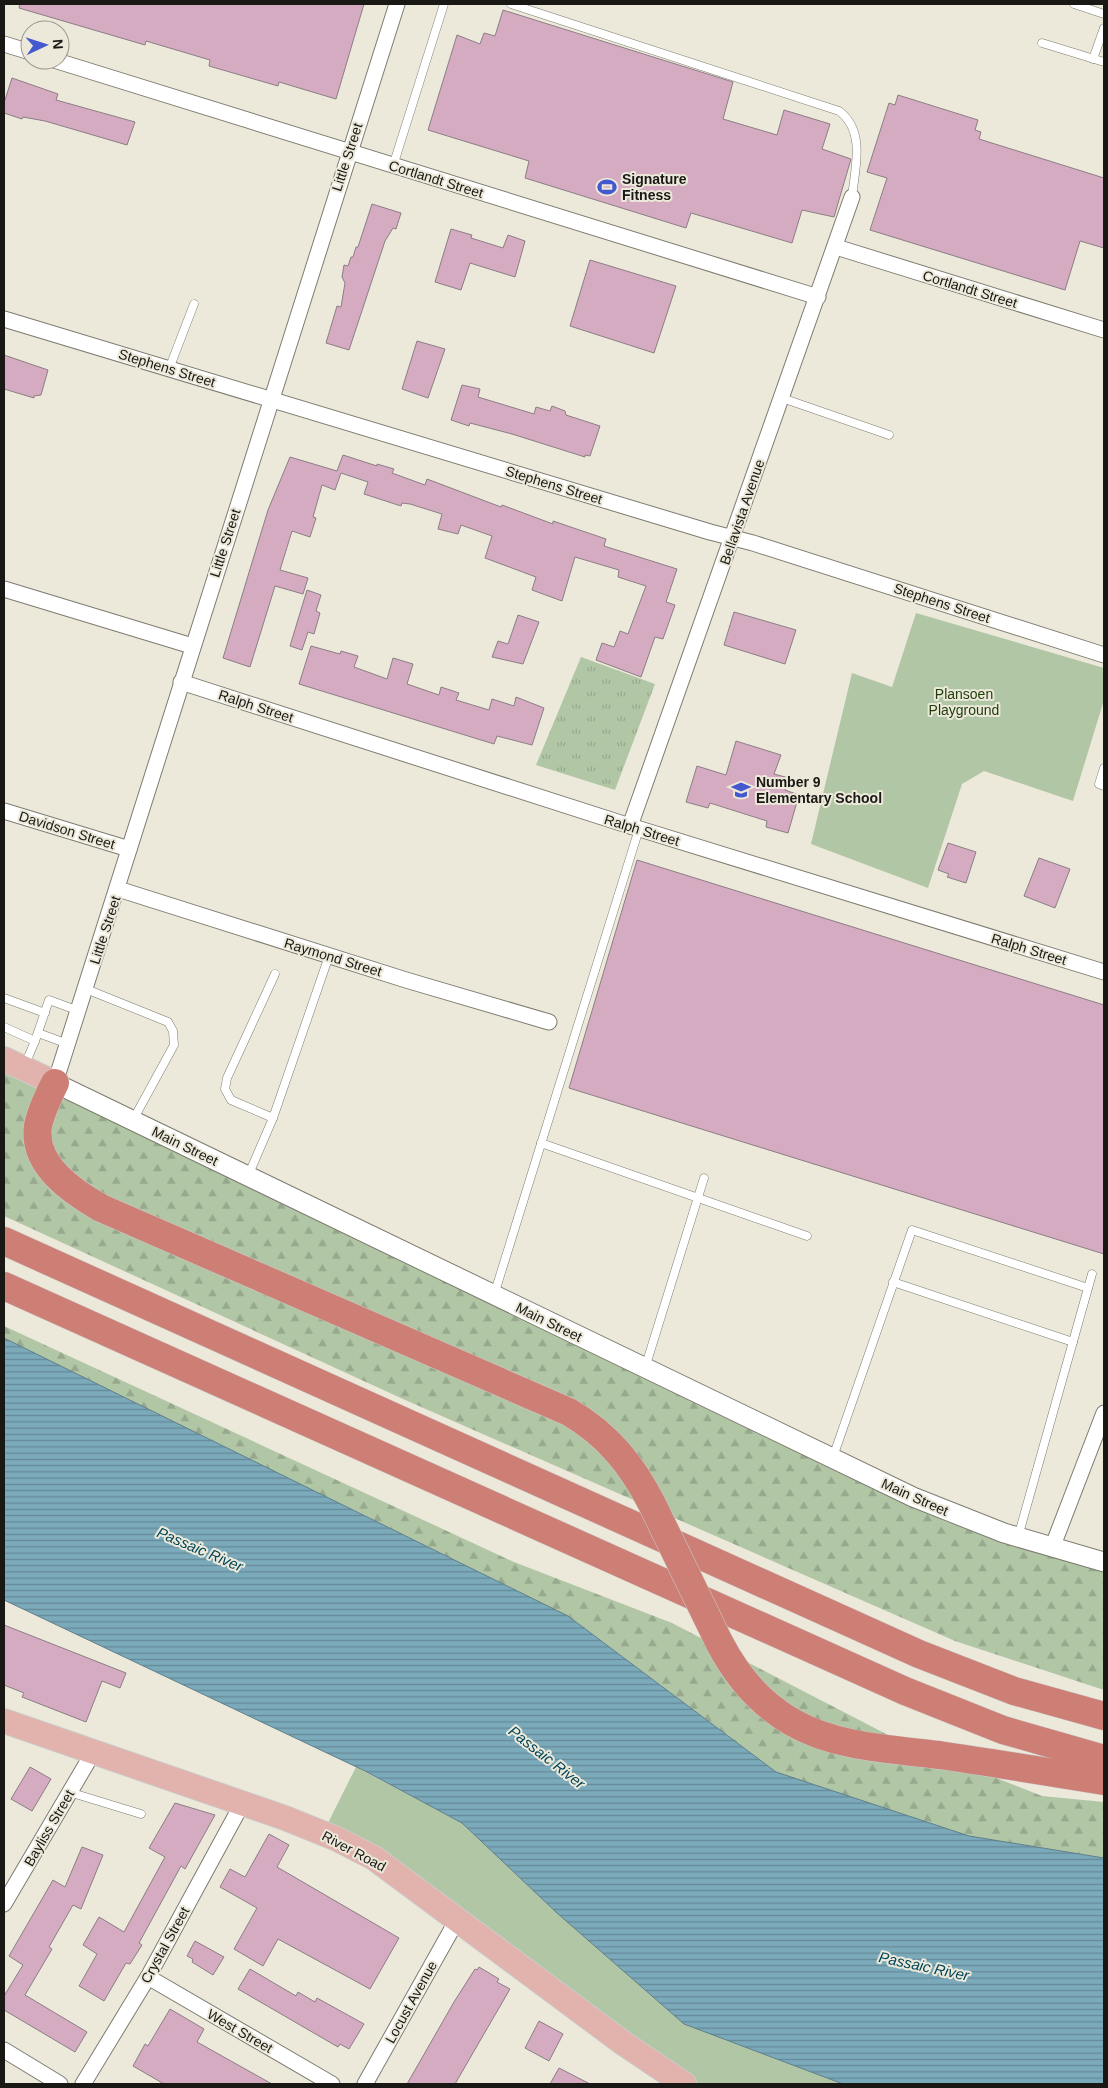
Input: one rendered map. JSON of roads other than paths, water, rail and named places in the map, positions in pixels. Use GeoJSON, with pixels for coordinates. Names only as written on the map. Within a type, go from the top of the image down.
{"type":"FeatureCollection","features":[{"type":"Feature","properties":{"kind":"highway"},"geometry":{"type":"LineString","coordinates":[[56,1083],[40,1120],[38,1129],[40,1149],[50,1168],[65,1184],[82,1197],[101,1208],[569,1412],[592,1425],[620,1452],[640,1481],[730,1664],[759,1698],[787,1719],[816,1733],[858,1744],[1104,1781]]}},
{"type":"Feature","properties":{"kind":"highway"},"geometry":{"type":"LineString","coordinates":[[4,1241],[919,1654],[1014,1691],[1104,1716]]}},
{"type":"Feature","properties":{"kind":"highway"},"geometry":{"type":"LineString","coordinates":[[4,1286],[905,1691],[1003,1730],[1104,1758]]}},
{"type":"Feature","properties":{"kind":"main road","name":"Main Street"},"geometry":{"type":"LineString","coordinates":[[14,1063],[56,1083]]}},
{"type":"Feature","properties":{"kind":"main road","name":"River Road"},"geometry":{"type":"LineString","coordinates":[[4,1721],[285,1818],[337,1839],[374,1858],[630,2048],[684,2084]]}},
{"type":"Feature","properties":{"kind":"street","name":"Little Street"},"geometry":{"type":"LineString","coordinates":[[56,1083],[118,890],[192,646],[397,4]]}},
{"type":"Feature","properties":{"kind":"street"},"geometry":{"type":"LineString","coordinates":[[4,44],[20,49]]}},
{"type":"Feature","properties":{"kind":"street","name":"Cortlandt Street"},"geometry":{"type":"LineString","coordinates":[[70,65],[818,297]]}},
{"type":"Feature","properties":{"kind":"street","name":"Bellavista Avenue"},"geometry":{"type":"LineString","coordinates":[[634,828],[732,539],[852,197]]}},
{"type":"Feature","properties":{"kind":"street","name":"Cortlandt Street"},"geometry":{"type":"LineString","coordinates":[[836,247],[1104,330]]}},
{"type":"Feature","properties":{"kind":"street","name":"Stephens Street"},"geometry":{"type":"LineString","coordinates":[[4,319],[732,539],[753,543],[1104,655]]}},
{"type":"Feature","properties":{"kind":"street"},"geometry":{"type":"LineString","coordinates":[[4,588],[192,646]]}},
{"type":"Feature","properties":{"kind":"street","name":"Ralph Street"},"geometry":{"type":"LineString","coordinates":[[181,682],[634,828],[1104,972]]}},
{"type":"Feature","properties":{"kind":"street","name":"Davidson Street"},"geometry":{"type":"LineString","coordinates":[[4,811],[129,849]]}},
{"type":"Feature","properties":{"kind":"street","name":"Raymond Street"},"geometry":{"type":"LineString","coordinates":[[118,890],[549,1022]]}},
{"type":"Feature","properties":{"kind":"street","name":"Main Street"},"geometry":{"type":"LineString","coordinates":[[56,1083],[832,1459],[949,1512],[1052,1548],[1104,1562]]}},
{"type":"Feature","properties":{"kind":"street"},"geometry":{"type":"LineString","coordinates":[[1052,1548],[1104,1413]]}},
{"type":"Feature","properties":{"kind":"street","name":"Bayliss Street"},"geometry":{"type":"LineString","coordinates":[[4,1904],[94,1751]]}},
{"type":"Feature","properties":{"kind":"street","name":"Crystal Street"},"geometry":{"type":"LineString","coordinates":[[84,2084],[148,1977],[242,1804]]}},
{"type":"Feature","properties":{"kind":"street","name":"Locust Avenue"},"geometry":{"type":"LineString","coordinates":[[365,2084],[457,1920]]}},
{"type":"Feature","properties":{"kind":"street","name":"West Street"},"geometry":{"type":"LineString","coordinates":[[148,1977],[332,2084]]}},
{"type":"Feature","properties":{"kind":"street"},"geometry":{"type":"LineString","coordinates":[[4,2050],[60,2084]]}},
{"type":"Feature","properties":{"kind":"lane"},"geometry":{"type":"LineString","coordinates":[[393,166],[444,4]]}},
{"type":"Feature","properties":{"kind":"lane"},"geometry":{"type":"LineString","coordinates":[[511,4],[839,111],[849,120],[856,136],[857,147],[852,197]]}},
{"type":"Feature","properties":{"kind":"lane"},"geometry":{"type":"LineString","coordinates":[[1074,4],[1104,14]]}},
{"type":"Feature","properties":{"kind":"lane"},"geometry":{"type":"LineString","coordinates":[[1093,59],[1104,28]]}},
{"type":"Feature","properties":{"kind":"lane"},"geometry":{"type":"LineString","coordinates":[[1042,43],[1104,62]]}},
{"type":"Feature","properties":{"kind":"lane"},"geometry":{"type":"LineString","coordinates":[[169,369],[194,304]]}},
{"type":"Feature","properties":{"kind":"lane"},"geometry":{"type":"LineString","coordinates":[[782,398],[889,435]]}},
{"type":"Feature","properties":{"kind":"lane"},"geometry":{"type":"LineString","coordinates":[[1104,768],[1099,784],[1104,786]]}},
{"type":"Feature","properties":{"kind":"lane"},"geometry":{"type":"LineString","coordinates":[[494,1295],[542,1144],[634,828]]}},
{"type":"Feature","properties":{"kind":"lane"},"geometry":{"type":"LineString","coordinates":[[248,1176],[273,1118],[329,956]]}},
{"type":"Feature","properties":{"kind":"lane"},"geometry":{"type":"LineString","coordinates":[[273,1118],[231,1100],[225,1089],[227,1078],[275,974]]}},
{"type":"Feature","properties":{"kind":"lane"},"geometry":{"type":"LineString","coordinates":[[86,989],[168,1022],[173,1031],[174,1045],[132,1120]]}},
{"type":"Feature","properties":{"kind":"lane"},"geometry":{"type":"LineString","coordinates":[[4,998],[45,1013]]}},
{"type":"Feature","properties":{"kind":"lane"},"geometry":{"type":"LineString","coordinates":[[14,1063],[35,1041],[49,1000],[79,1011]]}},
{"type":"Feature","properties":{"kind":"lane"},"geometry":{"type":"LineString","coordinates":[[4,1027],[35,1041]]}},
{"type":"Feature","properties":{"kind":"lane"},"geometry":{"type":"LineString","coordinates":[[38,1033],[68,1044]]}},
{"type":"Feature","properties":{"kind":"lane"},"geometry":{"type":"LineString","coordinates":[[542,1144],[807,1236]]}},
{"type":"Feature","properties":{"kind":"lane"},"geometry":{"type":"LineString","coordinates":[[645,1368],[704,1178]]}},
{"type":"Feature","properties":{"kind":"lane"},"geometry":{"type":"LineString","coordinates":[[832,1459],[912,1230],[1088,1288]]}},
{"type":"Feature","properties":{"kind":"lane"},"geometry":{"type":"LineString","coordinates":[[1018,1537],[1092,1274]]}},
{"type":"Feature","properties":{"kind":"lane"},"geometry":{"type":"LineString","coordinates":[[893,1282],[1072,1342]]}},
{"type":"Feature","properties":{"kind":"lane"},"geometry":{"type":"LineString","coordinates":[[69,1792],[141,1814]]}},
{"type":"Feature","properties":{"kind":"water","name":"Passaic River"},"geometry":{"type":"Polygon","coordinates":[[[4,1338],[568,1616],[776,1772],[969,1836],[1104,1858],[1104,2084],[843,2084],[684,2024],[557,1913],[462,1823],[365,1771],[4,1600],[4,1338]]]}},
{"type":"Feature","properties":{"kind":"place","name":"Signature Fitness"},"geometry":{"type":"Point","coordinates":[607,187]}},
{"type":"Feature","properties":{"kind":"place","name":"Number 9 Elementary School"},"geometry":{"type":"Point","coordinates":[741,790]}},
{"type":"Feature","properties":{"kind":"park label","name":"Plansoen Playground"},"geometry":{"type":"Point","coordinates":[964,702]}}]}
